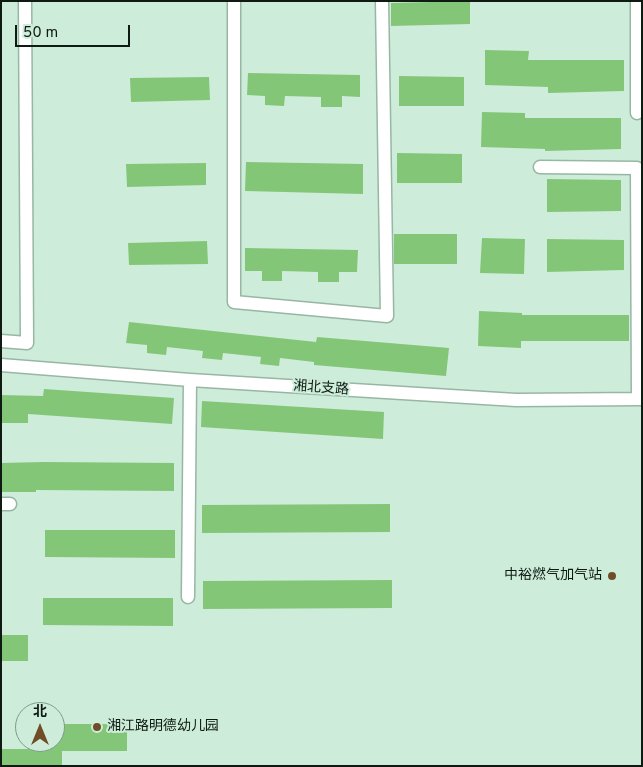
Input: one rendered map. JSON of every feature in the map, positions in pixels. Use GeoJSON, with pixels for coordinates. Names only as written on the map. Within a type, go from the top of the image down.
{"type":"FeatureCollection","features":[{"type":"Feature","properties":{"kind":"street"},"geometry":{"type":"LineString","coordinates":[[1,341],[27,343],[25,1]]}},
{"type":"Feature","properties":{"kind":"street"},"geometry":{"type":"LineString","coordinates":[[234,1],[234,302],[386,316],[382,1]]}},
{"type":"Feature","properties":{"kind":"street"},"geometry":{"type":"LineString","coordinates":[[637,1],[639,28],[637,113]]}},
{"type":"Feature","properties":{"kind":"street"},"geometry":{"type":"LineString","coordinates":[[540,167],[637,168],[640,399]]}},
{"type":"Feature","properties":{"kind":"street","name":"湘北支路"},"geometry":{"type":"LineString","coordinates":[[1,365],[190,380],[516,400],[640,399]]}},
{"type":"Feature","properties":{"kind":"street"},"geometry":{"type":"LineString","coordinates":[[188,597],[190,380]]}},
{"type":"Feature","properties":{"kind":"building"},"geometry":{"type":"Polygon","coordinates":[[[470,1],[470,24],[391,26],[391,3],[470,1]]]}},
{"type":"Feature","properties":{"kind":"building"},"geometry":{"type":"Polygon","coordinates":[[[485,50],[529,51],[528,60],[624,60],[624,91],[548,93],[548,87],[485,85],[485,50]]]}},
{"type":"Feature","properties":{"kind":"building"},"geometry":{"type":"Polygon","coordinates":[[[248,73],[360,75],[360,97],[342,96],[342,107],[321,107],[321,97],[285,96],[284,106],[265,105],[265,96],[247,95],[248,73]]]}},
{"type":"Feature","properties":{"kind":"building"},"geometry":{"type":"Polygon","coordinates":[[[399,76],[464,77],[464,106],[399,106],[399,76]]]}},
{"type":"Feature","properties":{"kind":"building"},"geometry":{"type":"Polygon","coordinates":[[[209,77],[210,100],[131,102],[130,78],[209,77]]]}},
{"type":"Feature","properties":{"kind":"building"},"geometry":{"type":"Polygon","coordinates":[[[482,112],[525,113],[525,118],[621,118],[621,149],[545,151],[545,149],[481,147],[482,112]]]}},
{"type":"Feature","properties":{"kind":"building"},"geometry":{"type":"Polygon","coordinates":[[[397,153],[462,154],[462,183],[397,183],[397,153]]]}},
{"type":"Feature","properties":{"kind":"building"},"geometry":{"type":"Polygon","coordinates":[[[246,162],[363,164],[363,194],[245,191],[246,162]]]}},
{"type":"Feature","properties":{"kind":"building"},"geometry":{"type":"Polygon","coordinates":[[[206,163],[206,185],[127,187],[126,164],[206,163]]]}},
{"type":"Feature","properties":{"kind":"building"},"geometry":{"type":"Polygon","coordinates":[[[547,179],[621,180],[621,211],[547,212],[547,179]]]}},
{"type":"Feature","properties":{"kind":"building"},"geometry":{"type":"Polygon","coordinates":[[[394,234],[457,234],[457,264],[394,264],[394,234]]]}},
{"type":"Feature","properties":{"kind":"building"},"geometry":{"type":"Polygon","coordinates":[[[482,238],[525,239],[524,274],[480,273],[482,238]]]}},
{"type":"Feature","properties":{"kind":"building"},"geometry":{"type":"Polygon","coordinates":[[[547,239],[624,240],[624,270],[547,272],[547,239]]]}},
{"type":"Feature","properties":{"kind":"building"},"geometry":{"type":"Polygon","coordinates":[[[207,241],[208,264],[129,265],[128,243],[207,241]]]}},
{"type":"Feature","properties":{"kind":"building"},"geometry":{"type":"Polygon","coordinates":[[[245,248],[358,250],[357,272],[339,272],[339,282],[318,282],[318,272],[282,271],[282,281],[262,281],[262,271],[245,271],[245,248]]]}},
{"type":"Feature","properties":{"kind":"building"},"geometry":{"type":"Polygon","coordinates":[[[479,311],[522,313],[522,315],[629,315],[629,341],[521,341],[521,348],[478,346],[479,311]]]}},
{"type":"Feature","properties":{"kind":"building"},"geometry":{"type":"Polygon","coordinates":[[[129,322],[316,342],[317,337],[449,348],[446,376],[314,365],[314,362],[280,358],[279,366],[260,364],[261,357],[223,353],[222,360],[202,358],[203,351],[167,347],[166,355],[147,353],[147,345],[126,343],[129,322]]]}},
{"type":"Feature","properties":{"kind":"building"},"geometry":{"type":"Polygon","coordinates":[[[44,389],[174,398],[172,424],[28,414],[28,423],[1,423],[1,395],[43,396],[44,389]]]}},
{"type":"Feature","properties":{"kind":"building"},"geometry":{"type":"Polygon","coordinates":[[[202,401],[384,412],[383,439],[201,427],[202,401]]]}},
{"type":"Feature","properties":{"kind":"building"},"geometry":{"type":"Polygon","coordinates":[[[1,463],[174,463],[174,491],[36,490],[36,492],[1,492],[1,463]]]}},
{"type":"Feature","properties":{"kind":"building"},"geometry":{"type":"Polygon","coordinates":[[[390,504],[390,532],[202,533],[202,505],[390,504]]]}},
{"type":"Feature","properties":{"kind":"building"},"geometry":{"type":"Polygon","coordinates":[[[45,530],[175,530],[175,558],[45,557],[45,530]]]}},
{"type":"Feature","properties":{"kind":"building"},"geometry":{"type":"Polygon","coordinates":[[[392,580],[392,608],[203,609],[203,581],[392,580]]]}},
{"type":"Feature","properties":{"kind":"building"},"geometry":{"type":"Polygon","coordinates":[[[43,598],[173,598],[173,626],[43,625],[43,598]]]}},
{"type":"Feature","properties":{"kind":"building"},"geometry":{"type":"Polygon","coordinates":[[[1,635],[28,635],[28,661],[1,661],[1,635]]]}},
{"type":"Feature","properties":{"kind":"building"},"geometry":{"type":"Polygon","coordinates":[[[65,724],[127,724],[127,751],[65,751],[65,724]]]}},
{"type":"Feature","properties":{"kind":"building"},"geometry":{"type":"Polygon","coordinates":[[[1,749],[15,749],[15,752],[62,752],[62,766],[1,766],[1,749]]]}},
{"type":"Feature","properties":{"kind":"place","name":"中裕燃气加气站"},"geometry":{"type":"Point","coordinates":[612,576]}},
{"type":"Feature","properties":{"kind":"place","name":"湘江路明德幼儿园"},"geometry":{"type":"Point","coordinates":[97,727]}}]}
